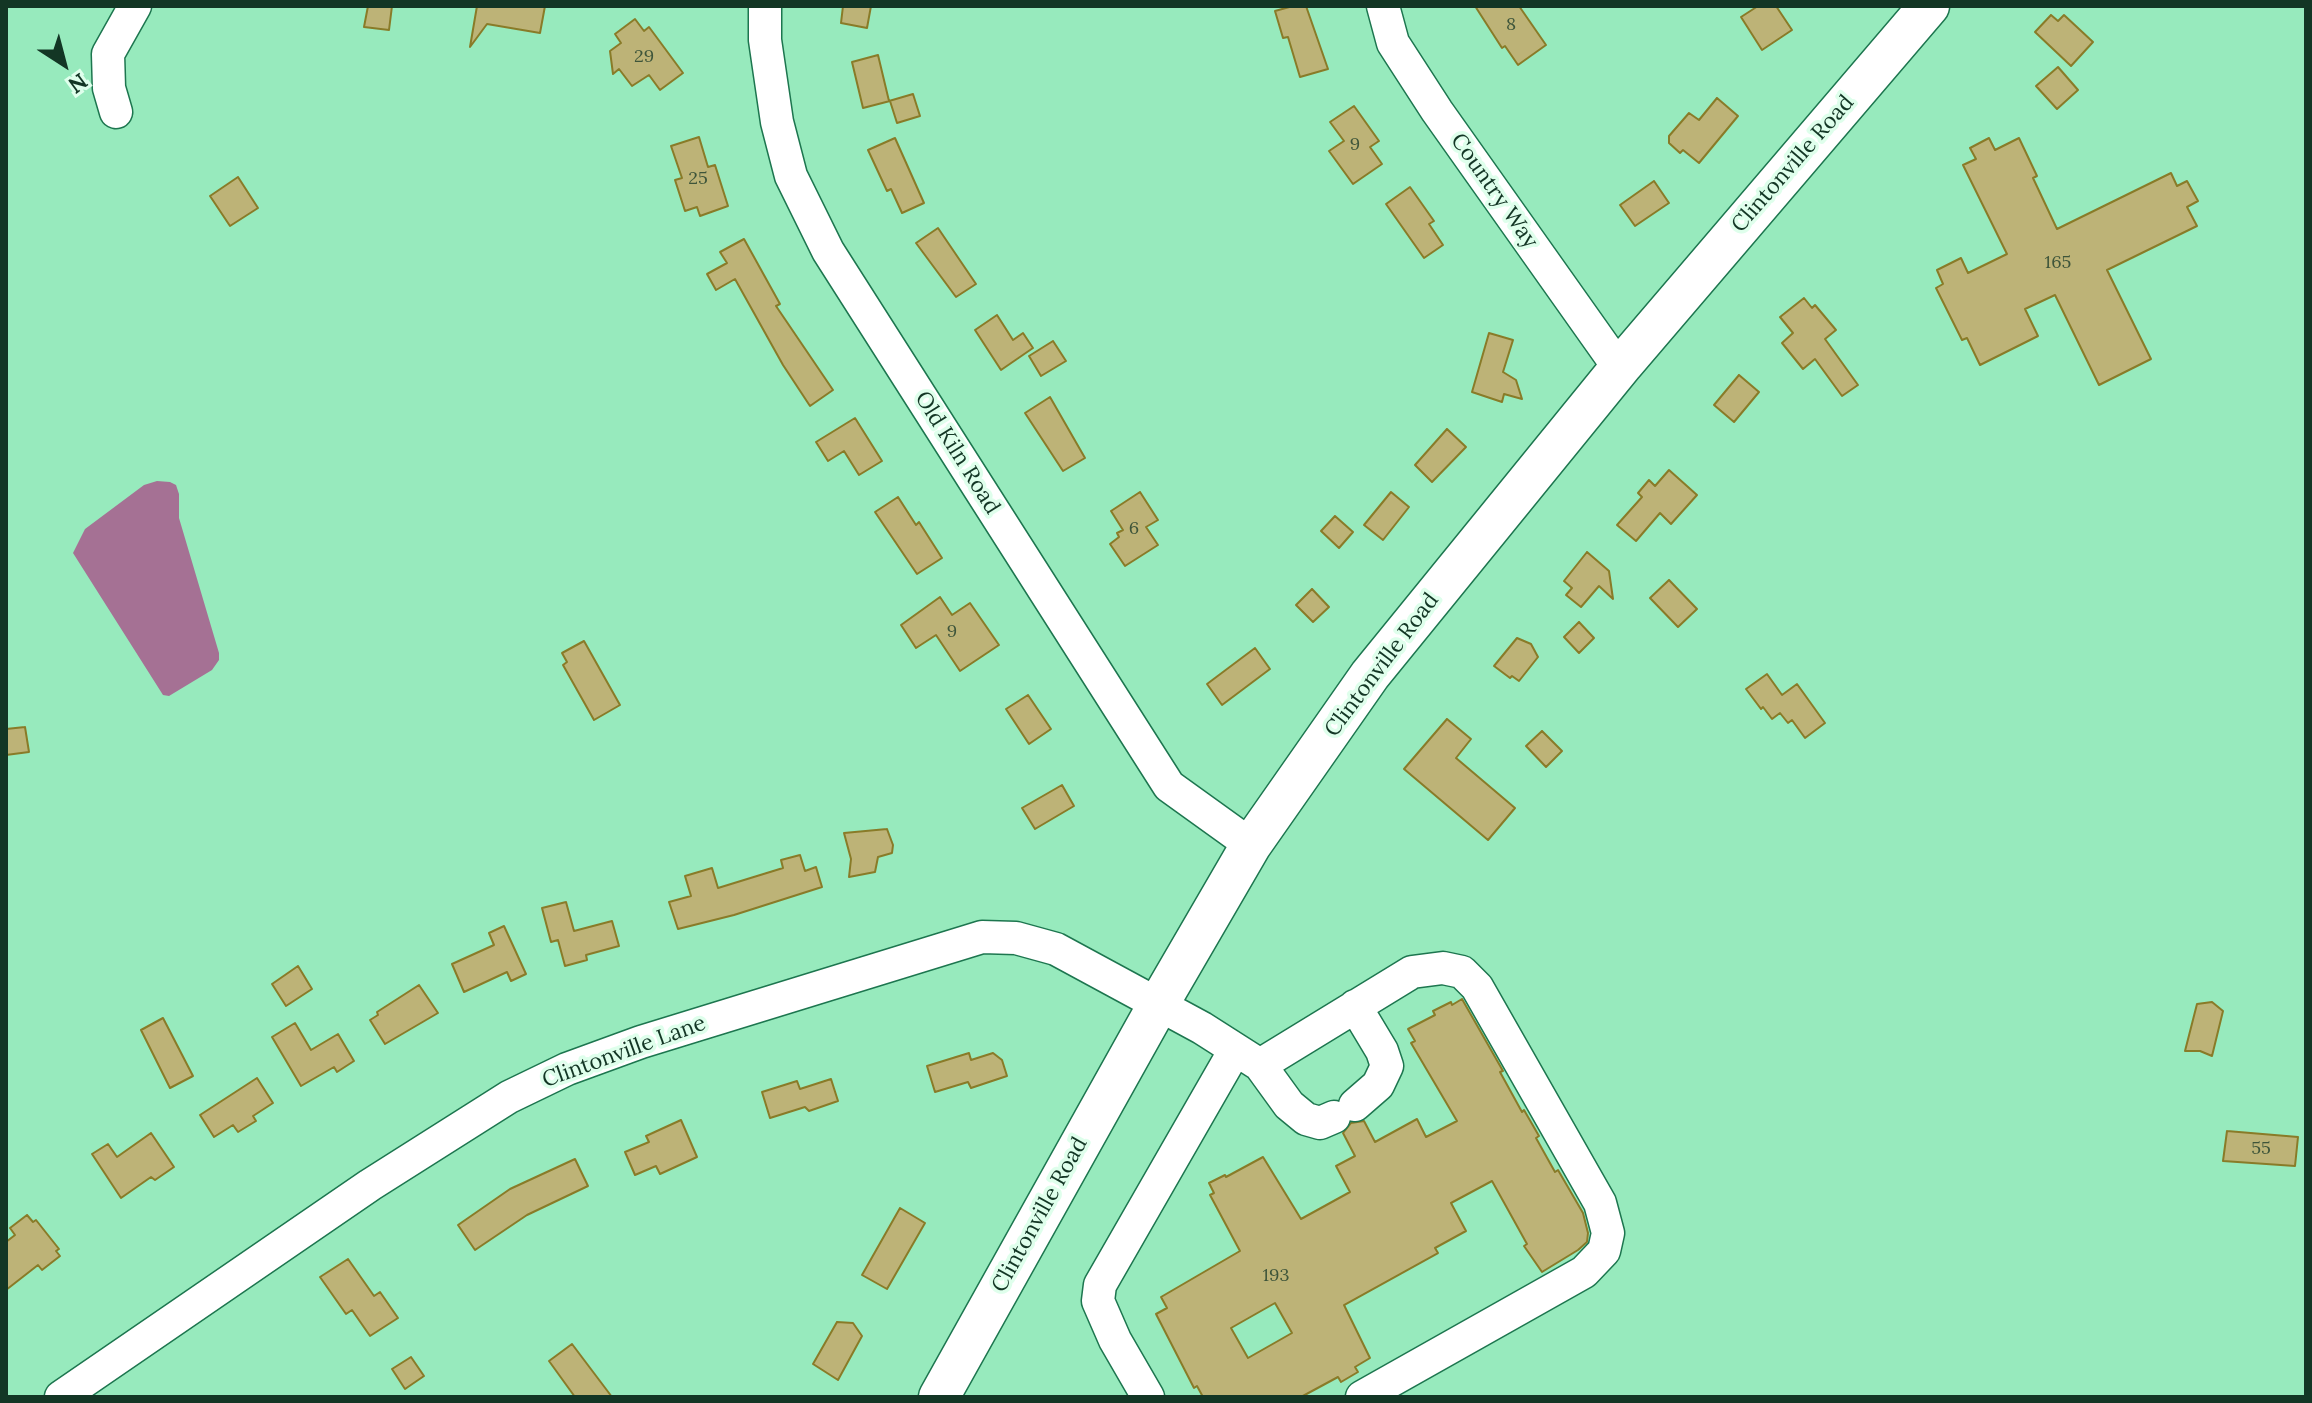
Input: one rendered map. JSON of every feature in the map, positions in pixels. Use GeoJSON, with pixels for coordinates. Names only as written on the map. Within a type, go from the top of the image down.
{"type":"FeatureCollection","features":[{"type":"Feature","properties":{"kind":"main road","name":"Clintonville Road"},"geometry":{"type":"LineString","coordinates":[[939,1397],[1251,845],[1370,675],[1619,368],[1929,6]]}},
{"type":"Feature","properties":{"kind":"street"},"geometry":{"type":"LineString","coordinates":[[116,112],[109,88],[108,54],[135,6]]}},
{"type":"Feature","properties":{"kind":"street","name":"Old Kiln Road"},"geometry":{"type":"LineString","coordinates":[[765,6],[765,40],[777,122],[791,176],[828,251],[1169,786],[1251,845]]}},
{"type":"Feature","properties":{"kind":"street","name":"Country Way"},"geometry":{"type":"LineString","coordinates":[[1383,6],[1393,43],[1437,111],[1619,368]]}},
{"type":"Feature","properties":{"kind":"street","name":"Clintonville Lane"},"geometry":{"type":"LineString","coordinates":[[61,1397],[451,1131],[509,1097],[567,1069],[627,1047],[982,937],[1016,938],[1056,949],[1202,1028],[1248,1057]]}},
{"type":"Feature","properties":{"kind":"street"},"geometry":{"type":"LineString","coordinates":[[1148,1397],[1115,1340],[1098,1301],[1100,1285],[1248,1057],[1355,1006],[1412,972],[1443,968],[1462,972],[1477,987],[1600,1203],[1608,1233],[1604,1251],[1584,1272],[1362,1397]]}},
{"type":"Feature","properties":{"kind":"street"},"geometry":{"type":"LineString","coordinates":[[1248,1057],[1289,1105],[1306,1119],[1320,1123],[1344,1111],[1378,1085],[1387,1066],[1382,1051],[1355,1006]]}},
{"type":"Feature","properties":{"kind":"shaded area"},"geometry":{"type":"Polygon","coordinates":[[[157,481],[176,485],[179,518],[219,653],[219,660],[212,670],[169,696],[163,695],[73,553],[85,529],[144,485],[157,481]]]}},
{"type":"Feature","properties":{"kind":"building"},"geometry":{"type":"Polygon","coordinates":[[[368,6],[392,6],[389,30],[364,27],[368,6]]]}},
{"type":"Feature","properties":{"kind":"building"},"geometry":{"type":"Polygon","coordinates":[[[477,6],[545,6],[540,33],[487,24],[470,47],[477,6]]]}},
{"type":"Feature","properties":{"kind":"building"},"geometry":{"type":"Polygon","coordinates":[[[843,6],[871,6],[867,28],[841,23],[843,6]]]}},
{"type":"Feature","properties":{"kind":"building"},"geometry":{"type":"Polygon","coordinates":[[[1306,6],[1328,69],[1300,77],[1288,37],[1283,38],[1275,11],[1306,6]]]}},
{"type":"Feature","properties":{"kind":"building"},"geometry":{"type":"Polygon","coordinates":[[[1475,6],[1519,6],[1546,45],[1518,65],[1505,46],[1502,48],[1475,6]]]}},
{"type":"Feature","properties":{"kind":"building"},"geometry":{"type":"Polygon","coordinates":[[[1758,6],[1776,6],[1792,30],[1762,50],[1741,17],[1758,6]]]}},
{"type":"Feature","properties":{"kind":"building"},"geometry":{"type":"Polygon","coordinates":[[[2051,15],[2058,21],[2064,15],[2093,42],[2071,66],[2035,32],[2051,15]]]}},
{"type":"Feature","properties":{"kind":"building"},"geometry":{"type":"Polygon","coordinates":[[[635,19],[644,31],[649,27],[683,73],[660,90],[649,75],[632,86],[619,69],[613,74],[610,51],[621,43],[615,34],[635,19]]]}},
{"type":"Feature","properties":{"kind":"building"},"geometry":{"type":"Polygon","coordinates":[[[878,55],[889,101],[913,94],[920,116],[897,123],[890,101],[863,108],[852,62],[878,55]]]}},
{"type":"Feature","properties":{"kind":"building"},"geometry":{"type":"Polygon","coordinates":[[[2058,67],[2078,90],[2057,109],[2036,86],[2058,67]]]}},
{"type":"Feature","properties":{"kind":"building"},"geometry":{"type":"Polygon","coordinates":[[[1717,98],[1738,116],[1699,163],[1683,150],[1680,153],[1669,143],[1669,136],[1689,113],[1699,120],[1717,98]]]}},
{"type":"Feature","properties":{"kind":"building"},"geometry":{"type":"Polygon","coordinates":[[[1354,106],[1379,141],[1370,147],[1382,164],[1353,184],[1329,151],[1344,141],[1330,122],[1354,106]]]}},
{"type":"Feature","properties":{"kind":"building"},"geometry":{"type":"Polygon","coordinates":[[[699,137],[708,167],[715,165],[728,206],[700,216],[697,207],[685,211],[675,180],[682,178],[671,146],[699,137]]]}},
{"type":"Feature","properties":{"kind":"building"},"geometry":{"type":"Polygon","coordinates":[[[895,138],[924,203],[902,213],[891,189],[887,191],[868,150],[895,138]]]}},
{"type":"Feature","properties":{"kind":"building"},"geometry":{"type":"Polygon","coordinates":[[[1989,138],[1995,150],[2019,138],[2037,176],[2033,178],[2057,229],[2171,173],[2177,186],[2187,181],[2198,201],[2187,207],[2197,226],[2107,270],[2151,359],[2099,385],[2055,295],[2025,309],[2038,336],[1980,365],[1967,338],[1962,340],[1936,288],[1943,284],[1937,270],[1961,258],[1968,273],[2007,254],[1963,165],[1976,159],[1970,148],[1989,138]]]}},
{"type":"Feature","properties":{"kind":"building"},"geometry":{"type":"Polygon","coordinates":[[[238,177],[258,208],[230,226],[210,196],[238,177]]]}},
{"type":"Feature","properties":{"kind":"building"},"geometry":{"type":"Polygon","coordinates":[[[1654,181],[1669,203],[1635,226],[1620,205],[1654,181]]]}},
{"type":"Feature","properties":{"kind":"building"},"geometry":{"type":"Polygon","coordinates":[[[1410,187],[1434,221],[1429,224],[1443,245],[1424,258],[1386,204],[1410,187]]]}},
{"type":"Feature","properties":{"kind":"building"},"geometry":{"type":"Polygon","coordinates":[[[938,228],[976,284],[956,297],[916,243],[938,228]]]}},
{"type":"Feature","properties":{"kind":"building"},"geometry":{"type":"Polygon","coordinates":[[[744,239],[780,304],[776,306],[833,390],[810,406],[783,365],[735,279],[716,290],[707,274],[727,263],[720,252],[744,239]]]}},
{"type":"Feature","properties":{"kind":"building"},"geometry":{"type":"Polygon","coordinates":[[[1804,298],[1812,308],[1815,305],[1836,330],[1825,339],[1858,385],[1842,396],[1815,359],[1803,369],[1782,343],[1793,333],[1780,317],[1804,298]]]}},
{"type":"Feature","properties":{"kind":"building"},"geometry":{"type":"Polygon","coordinates":[[[997,315],[1013,340],[1023,333],[1033,348],[1001,370],[975,330],[997,315]]]}},
{"type":"Feature","properties":{"kind":"building"},"geometry":{"type":"Polygon","coordinates":[[[1489,333],[1513,340],[1503,372],[1516,380],[1522,399],[1504,394],[1502,402],[1472,392],[1489,333]]]}},
{"type":"Feature","properties":{"kind":"building"},"geometry":{"type":"Polygon","coordinates":[[[1053,341],[1066,361],[1041,376],[1029,356],[1053,341]]]}},
{"type":"Feature","properties":{"kind":"building"},"geometry":{"type":"Polygon","coordinates":[[[1739,375],[1759,392],[1734,422],[1714,405],[1739,375]]]}},
{"type":"Feature","properties":{"kind":"building"},"geometry":{"type":"Polygon","coordinates":[[[1050,397],[1085,458],[1063,471],[1025,413],[1050,397]]]}},
{"type":"Feature","properties":{"kind":"building"},"geometry":{"type":"Polygon","coordinates":[[[855,418],[882,461],[859,475],[844,451],[828,461],[816,442],[855,418]]]}},
{"type":"Feature","properties":{"kind":"building"},"geometry":{"type":"Polygon","coordinates":[[[1447,429],[1466,447],[1432,482],[1415,465],[1447,429]]]}},
{"type":"Feature","properties":{"kind":"building"},"geometry":{"type":"Polygon","coordinates":[[[1669,470],[1697,495],[1671,524],[1660,513],[1636,541],[1617,525],[1642,497],[1638,493],[1649,480],[1655,486],[1669,470]]]}},
{"type":"Feature","properties":{"kind":"building"},"geometry":{"type":"Polygon","coordinates":[[[1140,492],[1158,520],[1146,527],[1158,545],[1125,566],[1110,544],[1123,530],[1111,511],[1140,492]]]}},
{"type":"Feature","properties":{"kind":"building"},"geometry":{"type":"Polygon","coordinates":[[[1391,492],[1409,507],[1383,540],[1364,525],[1391,492]]]}},
{"type":"Feature","properties":{"kind":"building"},"geometry":{"type":"Polygon","coordinates":[[[898,497],[916,525],[919,522],[942,558],[917,574],[875,512],[898,497]]]}},
{"type":"Feature","properties":{"kind":"building"},"geometry":{"type":"Polygon","coordinates":[[[1335,516],[1353,532],[1339,548],[1321,531],[1335,516]]]}},
{"type":"Feature","properties":{"kind":"building"},"geometry":{"type":"Polygon","coordinates":[[[1587,552],[1609,571],[1613,599],[1599,586],[1581,607],[1566,595],[1572,588],[1564,581],[1587,552]]]}},
{"type":"Feature","properties":{"kind":"building"},"geometry":{"type":"Polygon","coordinates":[[[1669,580],[1697,609],[1678,627],[1650,598],[1669,580]]]}},
{"type":"Feature","properties":{"kind":"building"},"geometry":{"type":"Polygon","coordinates":[[[1312,589],[1329,607],[1313,622],[1296,605],[1312,589]]]}},
{"type":"Feature","properties":{"kind":"building"},"geometry":{"type":"Polygon","coordinates":[[[940,597],[952,615],[970,603],[999,645],[960,671],[936,635],[916,648],[901,625],[940,597]]]}},
{"type":"Feature","properties":{"kind":"building"},"geometry":{"type":"Polygon","coordinates":[[[1579,622],[1594,638],[1579,653],[1564,637],[1579,622]]]}},
{"type":"Feature","properties":{"kind":"building"},"geometry":{"type":"Polygon","coordinates":[[[1517,638],[1531,644],[1538,657],[1519,681],[1494,666],[1517,638]]]}},
{"type":"Feature","properties":{"kind":"building"},"geometry":{"type":"Polygon","coordinates":[[[584,641],[620,705],[594,720],[563,665],[567,662],[562,653],[584,641]]]}},
{"type":"Feature","properties":{"kind":"building"},"geometry":{"type":"Polygon","coordinates":[[[1255,648],[1270,669],[1222,705],[1207,684],[1255,648]]]}},
{"type":"Feature","properties":{"kind":"building"},"geometry":{"type":"Polygon","coordinates":[[[1767,674],[1782,695],[1797,684],[1825,723],[1805,738],[1792,720],[1788,723],[1780,713],[1772,719],[1746,689],[1767,674]]]}},
{"type":"Feature","properties":{"kind":"building"},"geometry":{"type":"Polygon","coordinates":[[[1028,695],[1051,729],[1029,744],[1006,709],[1028,695]]]}},
{"type":"Feature","properties":{"kind":"building"},"geometry":{"type":"Polygon","coordinates":[[[1447,719],[1471,739],[1456,758],[1515,808],[1488,840],[1404,769],[1447,719]]]}},
{"type":"Feature","properties":{"kind":"building"},"geometry":{"type":"Polygon","coordinates":[[[25,727],[29,752],[6,755],[6,729],[25,727]]]}},
{"type":"Feature","properties":{"kind":"building"},"geometry":{"type":"Polygon","coordinates":[[[1542,731],[1562,751],[1546,767],[1526,746],[1542,731]]]}},
{"type":"Feature","properties":{"kind":"building"},"geometry":{"type":"Polygon","coordinates":[[[1062,785],[1074,806],[1035,829],[1022,808],[1062,785]]]}},
{"type":"Feature","properties":{"kind":"building"},"geometry":{"type":"Polygon","coordinates":[[[887,829],[893,845],[892,853],[878,857],[875,872],[849,877],[851,859],[844,833],[887,829]]]}},
{"type":"Feature","properties":{"kind":"building"},"geometry":{"type":"Polygon","coordinates":[[[800,855],[805,871],[816,867],[822,887],[678,929],[669,902],[691,896],[685,876],[712,868],[718,888],[783,868],[781,860],[800,855]]]}},
{"type":"Feature","properties":{"kind":"building"},"geometry":{"type":"Polygon","coordinates":[[[566,902],[574,931],[612,921],[619,946],[586,955],[587,960],[565,966],[558,940],[551,942],[542,908],[566,902]]]}},
{"type":"Feature","properties":{"kind":"building"},"geometry":{"type":"Polygon","coordinates":[[[504,926],[526,974],[511,981],[507,972],[464,992],[452,964],[494,945],[489,933],[504,926]]]}},
{"type":"Feature","properties":{"kind":"building"},"geometry":{"type":"Polygon","coordinates":[[[298,966],[312,989],[286,1006],[272,984],[298,966]]]}},
{"type":"Feature","properties":{"kind":"building"},"geometry":{"type":"Polygon","coordinates":[[[419,985],[438,1013],[385,1044],[370,1020],[378,1015],[377,1012],[419,985]]]}},
{"type":"Feature","properties":{"kind":"building"},"geometry":{"type":"Polygon","coordinates":[[[1462,999],[1503,1071],[1500,1072],[1522,1112],[1524,1110],[1539,1136],[1536,1138],[1555,1172],[1558,1170],[1583,1213],[1587,1242],[1542,1272],[1524,1246],[1527,1244],[1492,1181],[1451,1203],[1466,1231],[1435,1248],[1438,1253],[1344,1305],[1370,1358],[1355,1367],[1358,1372],[1341,1382],[1338,1377],[1301,1397],[1203,1397],[1197,1386],[1194,1388],[1156,1314],[1167,1308],[1161,1297],[1240,1251],[1210,1195],[1214,1193],[1209,1183],[1263,1157],[1301,1219],[1350,1192],[1336,1166],[1355,1156],[1343,1133],[1351,1123],[1364,1121],[1375,1142],[1417,1119],[1426,1137],[1457,1121],[1411,1043],[1415,1041],[1408,1029],[1435,1015],[1433,1011],[1451,1002],[1452,1005],[1462,999]],[[1275,1303],[1231,1328],[1248,1358],[1292,1333],[1275,1303]]]}},
{"type":"Feature","properties":{"kind":"building"},"geometry":{"type":"Polygon","coordinates":[[[2212,1002],[2223,1011],[2212,1056],[2200,1051],[2185,1051],[2197,1004],[2212,1002]]]}},
{"type":"Feature","properties":{"kind":"building"},"geometry":{"type":"Polygon","coordinates":[[[163,1018],[193,1076],[170,1088],[141,1030],[163,1018]]]}},
{"type":"Feature","properties":{"kind":"building"},"geometry":{"type":"Polygon","coordinates":[[[295,1023],[311,1050],[338,1034],[354,1061],[337,1072],[334,1067],[301,1086],[272,1037],[295,1023]]]}},
{"type":"Feature","properties":{"kind":"building"},"geometry":{"type":"Polygon","coordinates":[[[969,1053],[971,1060],[993,1053],[1002,1060],[1007,1076],[971,1088],[968,1082],[935,1092],[927,1066],[969,1053]]]}},
{"type":"Feature","properties":{"kind":"building"},"geometry":{"type":"Polygon","coordinates":[[[257,1078],[273,1103],[253,1116],[256,1121],[238,1132],[233,1125],[214,1137],[200,1115],[257,1078]]]}},
{"type":"Feature","properties":{"kind":"building"},"geometry":{"type":"Polygon","coordinates":[[[831,1079],[838,1101],[809,1111],[805,1107],[770,1118],[762,1092],[797,1081],[800,1089],[831,1079]]]}},
{"type":"Feature","properties":{"kind":"building"},"geometry":{"type":"Polygon","coordinates":[[[681,1120],[697,1157],[660,1174],[656,1166],[635,1175],[625,1152],[649,1142],[646,1136],[681,1120]]]}},
{"type":"Feature","properties":{"kind":"building"},"geometry":{"type":"Polygon","coordinates":[[[2227,1131],[2298,1137],[2295,1166],[2223,1161],[2227,1131]]]}},
{"type":"Feature","properties":{"kind":"building"},"geometry":{"type":"Polygon","coordinates":[[[151,1133],[174,1167],[155,1180],[151,1177],[121,1198],[92,1154],[108,1144],[117,1157],[151,1133]]]}},
{"type":"Feature","properties":{"kind":"building"},"geometry":{"type":"Polygon","coordinates":[[[575,1159],[588,1186],[527,1215],[475,1250],[458,1225],[510,1189],[575,1159]]]}},
{"type":"Feature","properties":{"kind":"building"},"geometry":{"type":"Polygon","coordinates":[[[900,1208],[925,1223],[887,1289],[862,1275],[900,1208]]]}},
{"type":"Feature","properties":{"kind":"building"},"geometry":{"type":"Polygon","coordinates":[[[27,1215],[33,1222],[36,1220],[59,1249],[56,1251],[60,1256],[42,1270],[38,1265],[6,1290],[6,1242],[15,1235],[10,1228],[27,1215]]]}},
{"type":"Feature","properties":{"kind":"building"},"geometry":{"type":"Polygon","coordinates":[[[348,1259],[374,1296],[380,1292],[398,1318],[370,1336],[352,1310],[346,1314],[320,1277],[348,1259]]]}},
{"type":"Feature","properties":{"kind":"building"},"geometry":{"type":"Polygon","coordinates":[[[837,1322],[853,1323],[862,1336],[838,1380],[813,1364],[837,1322]]]}},
{"type":"Feature","properties":{"kind":"building"},"geometry":{"type":"Polygon","coordinates":[[[572,1344],[612,1397],[575,1397],[549,1361],[572,1344]]]}},
{"type":"Feature","properties":{"kind":"building"},"geometry":{"type":"Polygon","coordinates":[[[411,1357],[424,1376],[405,1389],[392,1369],[411,1357]]]}}]}
